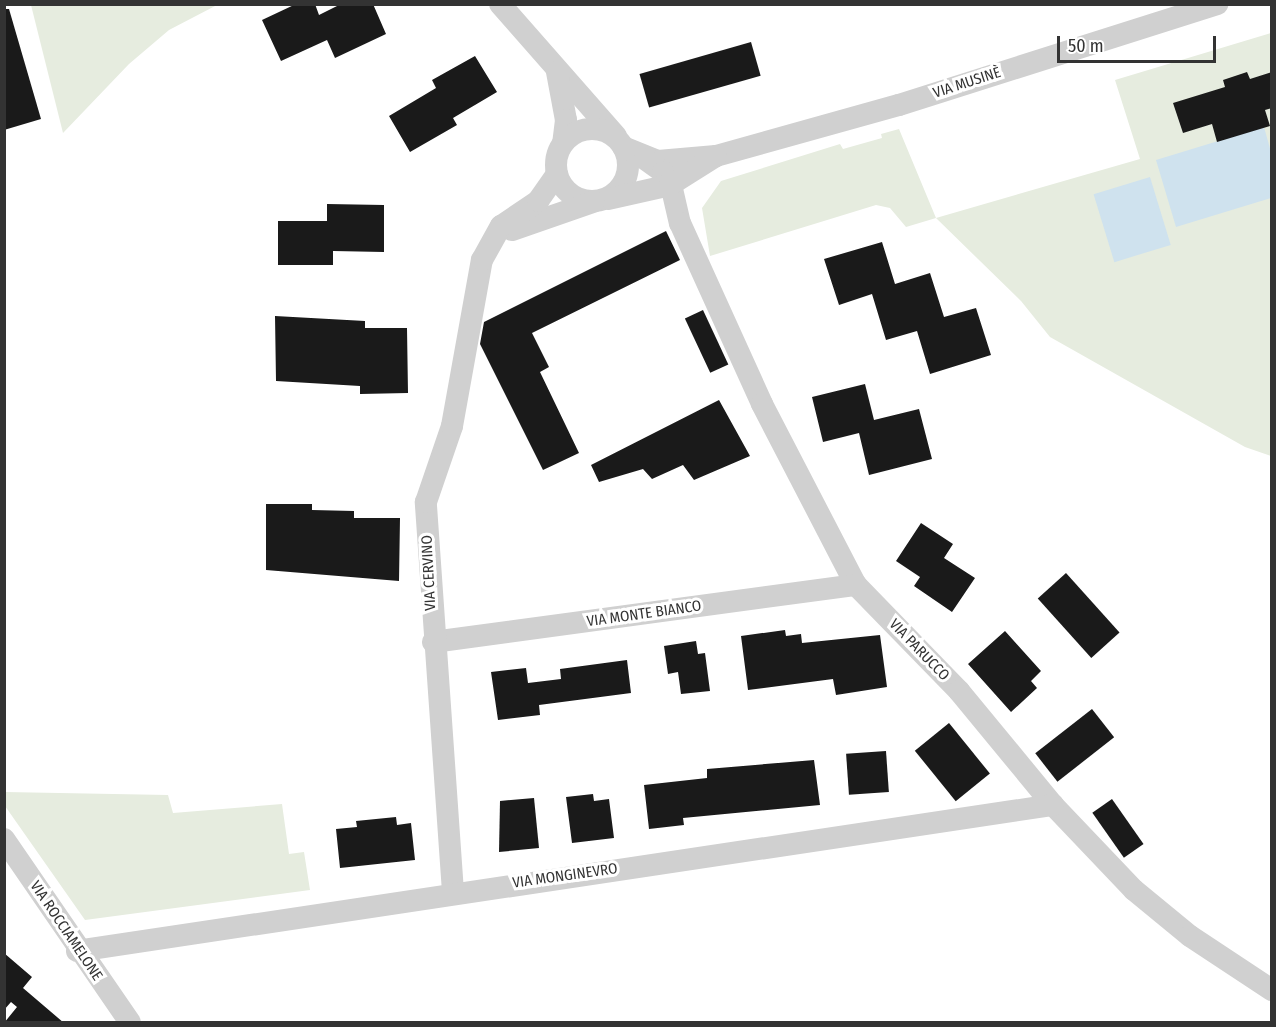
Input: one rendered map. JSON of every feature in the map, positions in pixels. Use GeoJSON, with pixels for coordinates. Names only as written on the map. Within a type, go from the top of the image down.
{"type":"FeatureCollection","features":[{"type":"Feature","properties":{"kind":"street"},"geometry":{"type":"LineString","coordinates":[[500,4],[557,72],[580,90],[621,143],[628,174],[599,200],[574,197],[557,174],[557,154],[563,143],[566,120],[557,72]]}},
{"type":"Feature","properties":{"kind":"street","name":"VIA MUSINÈ"},"geometry":{"type":"LineString","coordinates":[[716,156],[899,105],[1217,4]]}},
{"type":"Feature","properties":{"kind":"street"},"geometry":{"type":"LineString","coordinates":[[563,143],[585,129],[597,129],[663,172],[670,185]]}},
{"type":"Feature","properties":{"kind":"street"},"geometry":{"type":"LineString","coordinates":[[645,159],[716,156]]}},
{"type":"Feature","properties":{"kind":"street"},"geometry":{"type":"LineString","coordinates":[[635,193],[660,205],[680,223],[716,156]]}},
{"type":"Feature","properties":{"kind":"street","name":"VIA CERVINO"},"geometry":{"type":"LineString","coordinates":[[482,260],[499,237],[515,228],[599,200],[670,185],[716,156]]}},
{"type":"Feature","properties":{"kind":"street","name":"VIA CERVINO"},"geometry":{"type":"LineString","coordinates":[[453,892],[441,686],[433,642],[426,502],[452,426],[482,260],[501,226],[538,201],[557,174]]}},
{"type":"Feature","properties":{"kind":"street","name":"VIA PARUCCO"},"geometry":{"type":"LineString","coordinates":[[670,185],[680,223],[762,404],[855,585],[959,691],[1053,805],[1134,890],[1190,936],[1272,990]]}},
{"type":"Feature","properties":{"kind":"street","name":"VIA MONTE BIANCO"},"geometry":{"type":"LineString","coordinates":[[433,642],[855,585]]}},
{"type":"Feature","properties":{"kind":"street","name":"VIA MONGINEVRO"},"geometry":{"type":"LineString","coordinates":[[77,951],[453,892],[1053,805]]}},
{"type":"Feature","properties":{"kind":"street","name":"VIA ROCCIAMELONE"},"geometry":{"type":"LineString","coordinates":[[4,839],[77,951],[130,1023]]}},
{"type":"Feature","properties":{"kind":"shaded area"},"geometry":{"type":"Polygon","coordinates":[[[31,4],[217,5],[169,30],[129,64],[63,133],[31,4]]]}},
{"type":"Feature","properties":{"kind":"shaded area"},"geometry":{"type":"Polygon","coordinates":[[[1271,33],[1271,456],[1245,447],[1050,337],[1021,301],[936,218],[1140,159],[1115,80],[1271,33]]]}},
{"type":"Feature","properties":{"kind":"shaded area"},"geometry":{"type":"Polygon","coordinates":[[[899,129],[936,218],[906,227],[890,208],[876,205],[710,256],[702,208],[721,181],[840,144],[843,149],[882,138],[881,134],[899,129]]]}},
{"type":"Feature","properties":{"kind":"shaded area"},"geometry":{"type":"Polygon","coordinates":[[[5,792],[168,795],[173,813],[282,804],[289,854],[304,852],[310,890],[85,920],[5,806],[5,792]]]}},
{"type":"Feature","properties":{"kind":"water"},"geometry":{"type":"Polygon","coordinates":[[[1264,127],[1271,152],[1271,198],[1176,227],[1156,160],[1264,127]]]}},
{"type":"Feature","properties":{"kind":"water"},"geometry":{"type":"Polygon","coordinates":[[[1150,177],[1171,245],[1114,262],[1094,194],[1150,177]]]}},
{"type":"Feature","properties":{"kind":"building"},"geometry":{"type":"Polygon","coordinates":[[[296,4],[315,4],[319,15],[341,4],[373,4],[386,34],[335,58],[327,40],[281,61],[262,20],[296,4]]]}},
{"type":"Feature","properties":{"kind":"building"},"geometry":{"type":"Polygon","coordinates":[[[4,9],[9,9],[41,119],[4,130],[4,9]]]}},
{"type":"Feature","properties":{"kind":"building"},"geometry":{"type":"Polygon","coordinates":[[[751,42],[761,76],[649,108],[639,74],[751,42]]]}},
{"type":"Feature","properties":{"kind":"building"},"geometry":{"type":"Polygon","coordinates":[[[475,56],[497,92],[453,118],[457,125],[410,152],[389,116],[436,88],[432,80],[475,56]]]}},
{"type":"Feature","properties":{"kind":"building"},"geometry":{"type":"Polygon","coordinates":[[[1247,72],[1250,79],[1272,72],[1272,108],[1265,110],[1270,126],[1217,142],[1212,124],[1183,133],[1173,103],[1225,87],[1223,80],[1247,72]]]}},
{"type":"Feature","properties":{"kind":"building"},"geometry":{"type":"Polygon","coordinates":[[[327,204],[384,205],[384,252],[333,251],[333,265],[278,265],[278,221],[327,221],[327,204]]]}},
{"type":"Feature","properties":{"kind":"building"},"geometry":{"type":"Polygon","coordinates":[[[666,231],[680,260],[532,333],[549,367],[540,372],[579,453],[543,470],[480,344],[484,322],[666,231]]]}},
{"type":"Feature","properties":{"kind":"building"},"geometry":{"type":"Polygon","coordinates":[[[882,242],[895,284],[930,273],[944,317],[976,308],[991,355],[930,374],[917,331],[886,340],[872,294],[839,305],[824,259],[882,242]]]}},
{"type":"Feature","properties":{"kind":"building"},"geometry":{"type":"Polygon","coordinates":[[[703,310],[728,364],[710,373],[685,318],[703,310]]]}},
{"type":"Feature","properties":{"kind":"building"},"geometry":{"type":"Polygon","coordinates":[[[275,316],[365,321],[365,328],[407,328],[408,393],[360,394],[360,386],[276,381],[275,316]]]}},
{"type":"Feature","properties":{"kind":"building"},"geometry":{"type":"Polygon","coordinates":[[[865,384],[874,420],[919,409],[932,459],[869,475],[859,433],[823,442],[812,397],[865,384]]]}},
{"type":"Feature","properties":{"kind":"building"},"geometry":{"type":"Polygon","coordinates":[[[719,400],[750,456],[694,480],[683,465],[652,479],[643,469],[599,482],[591,465],[719,400]]]}},
{"type":"Feature","properties":{"kind":"building"},"geometry":{"type":"Polygon","coordinates":[[[266,504],[312,504],[312,510],[354,511],[354,518],[400,518],[399,581],[266,570],[266,504]]]}},
{"type":"Feature","properties":{"kind":"building"},"geometry":{"type":"Polygon","coordinates":[[[921,523],[953,544],[944,558],[975,578],[952,612],[914,586],[920,577],[896,561],[921,523]]]}},
{"type":"Feature","properties":{"kind":"building"},"geometry":{"type":"Polygon","coordinates":[[[1066,573],[1120,632],[1091,658],[1038,598],[1066,573]]]}},
{"type":"Feature","properties":{"kind":"building"},"geometry":{"type":"Polygon","coordinates":[[[785,630],[786,636],[801,634],[802,643],[880,635],[887,687],[836,695],[833,679],[748,690],[741,636],[785,630]]]}},
{"type":"Feature","properties":{"kind":"building"},"geometry":{"type":"Polygon","coordinates":[[[1005,631],[1041,671],[1031,681],[1037,688],[1011,712],[968,664],[1005,631]]]}},
{"type":"Feature","properties":{"kind":"building"},"geometry":{"type":"Polygon","coordinates":[[[696,641],[698,654],[705,653],[710,691],[681,694],[678,672],[668,674],[664,646],[696,641]]]}},
{"type":"Feature","properties":{"kind":"building"},"geometry":{"type":"Polygon","coordinates":[[[627,660],[631,693],[539,705],[540,715],[498,720],[491,672],[526,668],[528,683],[561,679],[560,669],[627,660]]]}},
{"type":"Feature","properties":{"kind":"building"},"geometry":{"type":"Polygon","coordinates":[[[1092,709],[1114,737],[1057,782],[1035,753],[1092,709]]]}},
{"type":"Feature","properties":{"kind":"building"},"geometry":{"type":"Polygon","coordinates":[[[949,723],[990,774],[956,801],[915,751],[949,723]]]}},
{"type":"Feature","properties":{"kind":"building"},"geometry":{"type":"Polygon","coordinates":[[[886,751],[889,792],[849,795],[846,754],[886,751]]]}},
{"type":"Feature","properties":{"kind":"building"},"geometry":{"type":"Polygon","coordinates":[[[814,760],[820,805],[683,818],[684,825],[649,829],[644,785],[707,778],[707,769],[814,760]]]}},
{"type":"Feature","properties":{"kind":"building"},"geometry":{"type":"Polygon","coordinates":[[[593,794],[594,801],[609,799],[614,838],[572,843],[566,797],[593,794]]]}},
{"type":"Feature","properties":{"kind":"building"},"geometry":{"type":"Polygon","coordinates":[[[534,798],[539,848],[499,852],[500,801],[534,798]]]}},
{"type":"Feature","properties":{"kind":"building"},"geometry":{"type":"Polygon","coordinates":[[[1112,799],[1144,844],[1124,858],[1092,813],[1112,799]]]}},
{"type":"Feature","properties":{"kind":"building"},"geometry":{"type":"Polygon","coordinates":[[[396,817],[397,825],[411,823],[415,860],[340,868],[336,829],[357,827],[356,821],[396,817]]]}},
{"type":"Feature","properties":{"kind":"building"},"geometry":{"type":"Polygon","coordinates":[[[4,953],[32,977],[23,988],[64,1023],[4,1023],[17,1007],[11,1002],[4,1010],[4,953]]]}}]}
